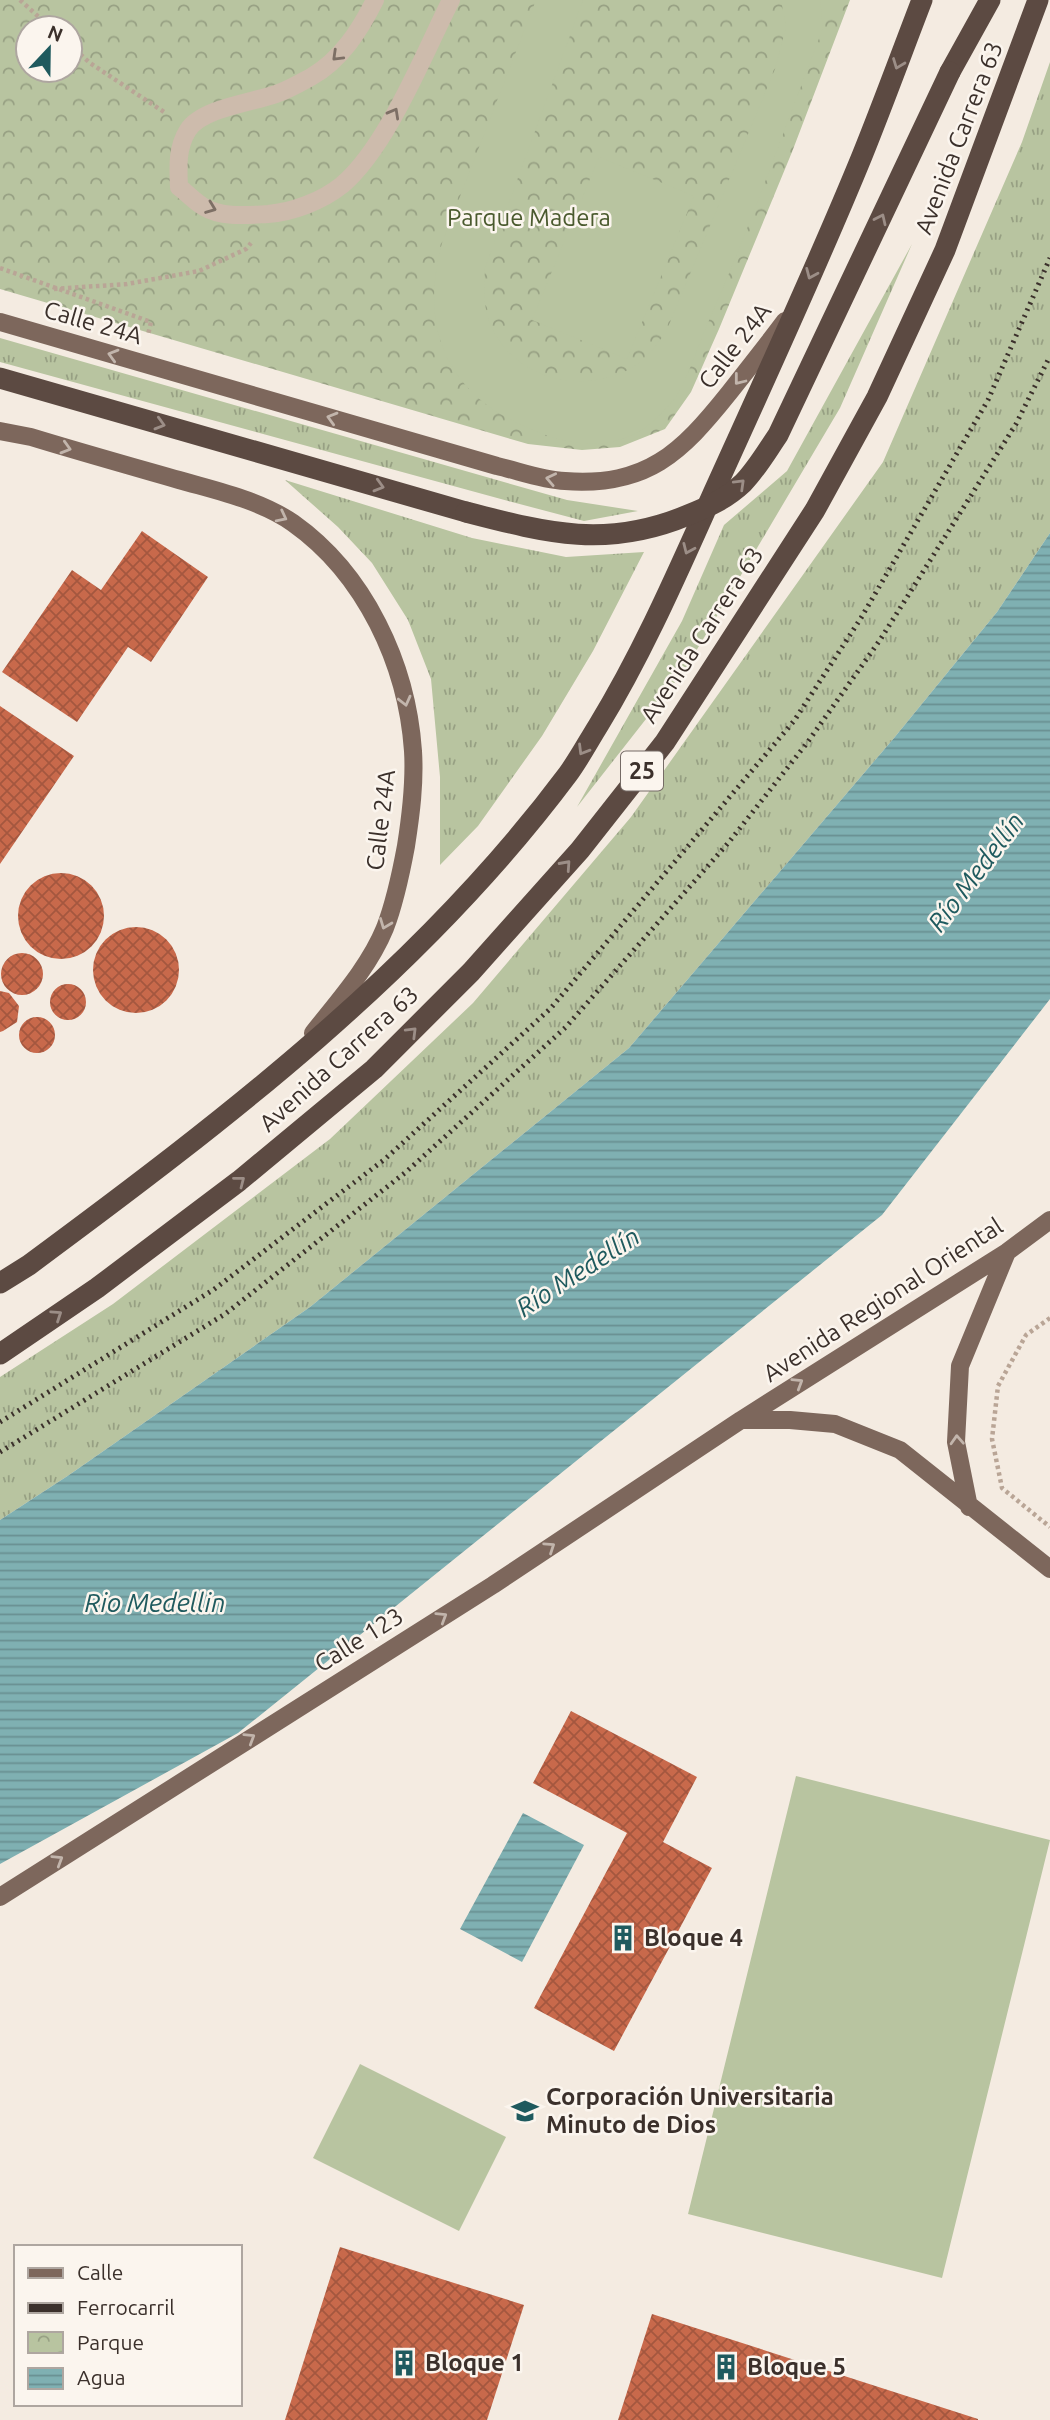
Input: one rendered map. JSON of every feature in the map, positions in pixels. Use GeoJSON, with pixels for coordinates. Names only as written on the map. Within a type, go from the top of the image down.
{"type":"FeatureCollection","features":[{"type":"Feature","properties":{"kind":"highway","name":"Avenida Carrera 63"},"geometry":{"type":"LineString","coordinates":[[0,1283],[29,1265],[119,1198],[334,1025],[458,907],[571,771],[624,684],[647,635],[861,158],[922,0]]}},
{"type":"Feature","properties":{"kind":"highway"},"geometry":{"type":"LineString","coordinates":[[0,378],[533,529],[585,536],[629,533],[674,521],[719,502],[745,481],[778,435],[950,72],[990,0]]}},
{"type":"Feature","properties":{"kind":"highway","name":"Avenida Carrera 63"},"geometry":{"type":"LineString","coordinates":[[0,1353],[97,1288],[239,1181],[374,1069],[471,972],[571,860],[665,742],[815,510],[877,397],[945,250],[1038,0]]}},
{"type":"Feature","properties":{"kind":"main road","name":"Calle 24A"},"geometry":{"type":"LineString","coordinates":[[0,322],[497,466],[562,481],[595,482],[630,476],[677,452],[707,421],[796,307]]}},
{"type":"Feature","properties":{"kind":"main road","name":"Calle 24A"},"geometry":{"type":"LineString","coordinates":[[0,431],[31,437],[248,500],[292,522],[328,552],[365,599],[389,644],[407,704],[413,751],[413,803],[401,875],[385,928],[360,973],[293,1059]]}},
{"type":"Feature","properties":{"kind":"main road","name":"Avenida Regional Oriental"},"geometry":{"type":"LineString","coordinates":[[741,1420],[1007,1252],[1050,1220]]}},
{"type":"Feature","properties":{"kind":"main road"},"geometry":{"type":"LineString","coordinates":[[969,1507],[956,1442],[960,1366],[1007,1252]]}},
{"type":"Feature","properties":{"kind":"main road"},"geometry":{"type":"LineString","coordinates":[[741,1420],[835,1424],[900,1450],[1050,1569]]}},
{"type":"Feature","properties":{"kind":"main road","name":"Calle 123"},"geometry":{"type":"LineString","coordinates":[[0,1897],[493,1585],[741,1420]]}},
{"type":"Feature","properties":{"kind":"lane"},"geometry":{"type":"LineString","coordinates":[[375,0],[363,24],[340,55],[312,76],[278,93],[205,117],[188,128],[177,158],[179,187],[206,208],[241,216],[279,213],[317,201],[342,184],[368,156],[394,114],[451,0]]}},
{"type":"Feature","properties":{"kind":"path"},"geometry":{"type":"LineString","coordinates":[[20,0],[36,14]]}},
{"type":"Feature","properties":{"kind":"path"},"geometry":{"type":"LineString","coordinates":[[84,58],[188,128]]}},
{"type":"Feature","properties":{"kind":"path"},"geometry":{"type":"LineString","coordinates":[[54,289],[127,284],[199,271],[246,248],[279,213]]}},
{"type":"Feature","properties":{"kind":"path"},"geometry":{"type":"LineString","coordinates":[[0,268],[151,322],[146,340]]}},
{"type":"Feature","properties":{"kind":"path"},"geometry":{"type":"LineString","coordinates":[[1050,1318],[1026,1335],[998,1386],[992,1439],[1002,1488],[1050,1527]]}},
{"type":"Feature","properties":{"kind":"green space","name":"Parque Madera"},"geometry":{"type":"Polygon","coordinates":[[[0,0],[850,0],[792,152],[719,329],[691,392],[665,429],[620,447],[582,450],[528,444],[0,289],[0,0]]]}},
{"type":"Feature","properties":{"kind":"green space"},"geometry":{"type":"Polygon","coordinates":[[[536,0],[583,0],[485,268],[485,305],[491,326],[503,346],[519,361],[538,372],[559,379],[580,381],[602,379],[623,372],[642,361],[666,332],[775,69],[786,27],[781,0],[820,0],[823,28],[753,215],[684,383],[669,406],[657,418],[645,428],[615,441],[585,444],[570,442],[539,433],[498,413],[460,379],[441,343],[436,324],[435,284],[442,243],[536,0]]]}},
{"type":"Feature","properties":{"kind":"green space"},"geometry":{"type":"Polygon","coordinates":[[[1050,62],[1050,533],[997,612],[894,738],[629,1048],[310,1307],[0,1520],[0,1377],[113,1304],[330,1139],[473,1003],[631,817],[883,462],[1022,142],[1050,62]]]}},
{"type":"Feature","properties":{"kind":"green space"},"geometry":{"type":"Polygon","coordinates":[[[599,157],[694,196],[627,359],[532,320],[599,157]]]}},
{"type":"Feature","properties":{"kind":"green space"},"geometry":{"type":"Polygon","coordinates":[[[912,244],[840,408],[686,668],[577,807],[682,621],[724,525],[787,471],[912,244]]]}},
{"type":"Feature","properties":{"kind":"green space"},"geometry":{"type":"Polygon","coordinates":[[[0,338],[567,500],[638,511],[584,521],[512,502],[0,362],[0,338]]]}},
{"type":"Feature","properties":{"kind":"green space"},"geometry":{"type":"Polygon","coordinates":[[[285,480],[472,538],[566,557],[644,552],[593,651],[542,736],[478,826],[440,865],[440,777],[431,679],[408,620],[372,563],[338,527],[285,480]]]}},
{"type":"Feature","properties":{"kind":"green space"},"geometry":{"type":"Polygon","coordinates":[[[796,1776],[1050,1840],[942,2278],[688,2214],[796,1776]]]}},
{"type":"Feature","properties":{"kind":"green space"},"geometry":{"type":"Polygon","coordinates":[[[360,2064],[506,2137],[459,2231],[313,2158],[360,2064]]]}},
{"type":"Feature","properties":{"kind":"water","name":"Rio Medellin"},"geometry":{"type":"Polygon","coordinates":[[[1050,533],[1050,999],[882,1215],[238,1733],[0,1864],[0,1520],[310,1307],[629,1048],[894,738],[997,612],[1050,533]]]}},
{"type":"Feature","properties":{"kind":"water"},"geometry":{"type":"Polygon","coordinates":[[[523,1813],[584,1845],[522,1962],[460,1929],[523,1813]]]}},
{"type":"Feature","properties":{"kind":"building"},"geometry":{"type":"Polygon","coordinates":[[[142,531],[208,577],[151,662],[128,647],[77,722],[2,672],[72,570],[101,590],[142,531]]]}},
{"type":"Feature","properties":{"kind":"building"},"geometry":{"type":"Polygon","coordinates":[[[0,706],[74,756],[0,864],[0,706]]]}},
{"type":"Feature","properties":{"kind":"building"},"geometry":{"type":"Polygon","coordinates":[[[61,873],[77,877],[91,886],[100,900],[104,916],[100,932],[91,946],[77,955],[61,959],[45,955],[31,946],[22,932],[18,916],[22,900],[31,886],[45,877],[61,873]]]}},
{"type":"Feature","properties":{"kind":"building"},"geometry":{"type":"Polygon","coordinates":[[[136,927],[152,931],[166,940],[175,954],[179,970],[175,986],[166,1000],[152,1009],[136,1013],[120,1009],[106,1000],[97,986],[93,970],[97,954],[106,940],[120,931],[136,927]]]}},
{"type":"Feature","properties":{"kind":"building"},"geometry":{"type":"Polygon","coordinates":[[[22,953],[37,959],[43,974],[37,989],[22,995],[7,989],[1,974],[7,959],[22,953]]]}},
{"type":"Feature","properties":{"kind":"building"},"geometry":{"type":"Polygon","coordinates":[[[68,984],[80,990],[86,1002],[80,1014],[68,1020],[56,1014],[50,1002],[56,990],[68,984]]]}},
{"type":"Feature","properties":{"kind":"building"},"geometry":{"type":"Polygon","coordinates":[[[0,991],[9,993],[19,1006],[17,1022],[0,1032],[0,991]]]}},
{"type":"Feature","properties":{"kind":"building"},"geometry":{"type":"Polygon","coordinates":[[[37,1017],[50,1022],[55,1035],[50,1048],[37,1053],[24,1048],[19,1035],[24,1022],[37,1017]]]}},
{"type":"Feature","properties":{"kind":"building","name":"Bloque 4"},"geometry":{"type":"Polygon","coordinates":[[[571,1711],[697,1777],[663,1842],[712,1868],[614,2051],[534,2008],[627,1833],[533,1783],[571,1711]]]}},
{"type":"Feature","properties":{"kind":"building","name":"Bloque 1"},"geometry":{"type":"Polygon","coordinates":[[[340,2247],[524,2305],[487,2420],[285,2420],[340,2247]]]}},
{"type":"Feature","properties":{"kind":"building","name":"Bloque 5"},"geometry":{"type":"Polygon","coordinates":[[[652,2314],[978,2419],[978,2420],[618,2420],[652,2314]]]}},
{"type":"Feature","properties":{"kind":"railway"},"geometry":{"type":"LineString","coordinates":[[0,1422],[213,1290],[385,1159],[550,1009],[794,721],[861,618],[988,400],[1050,258]]}},
{"type":"Feature","properties":{"kind":"railway"},"geometry":{"type":"LineString","coordinates":[[0,1452],[225,1314],[406,1172],[566,1027],[729,842],[807,743],[880,640],[1016,424],[1050,356]]}},
{"type":"Feature","properties":{"kind":"place","name":"Bloque 4"},"geometry":{"type":"Point","coordinates":[623,1938]}},
{"type":"Feature","properties":{"kind":"place","name":"Corporación Universitaria Minuto de Dios"},"geometry":{"type":"Point","coordinates":[525,2111]}},
{"type":"Feature","properties":{"kind":"place","name":"Bloque 1"},"geometry":{"type":"Point","coordinates":[404,2363]}},
{"type":"Feature","properties":{"kind":"place","name":"Bloque 5"},"geometry":{"type":"Point","coordinates":[726,2367]}},
{"type":"Feature","properties":{"kind":"water label","name":"Río Medellín"},"geometry":{"type":"Point","coordinates":[976,872]}},
{"type":"Feature","properties":{"kind":"water label","name":"Río Medellín"},"geometry":{"type":"Point","coordinates":[578,1272]}}]}
